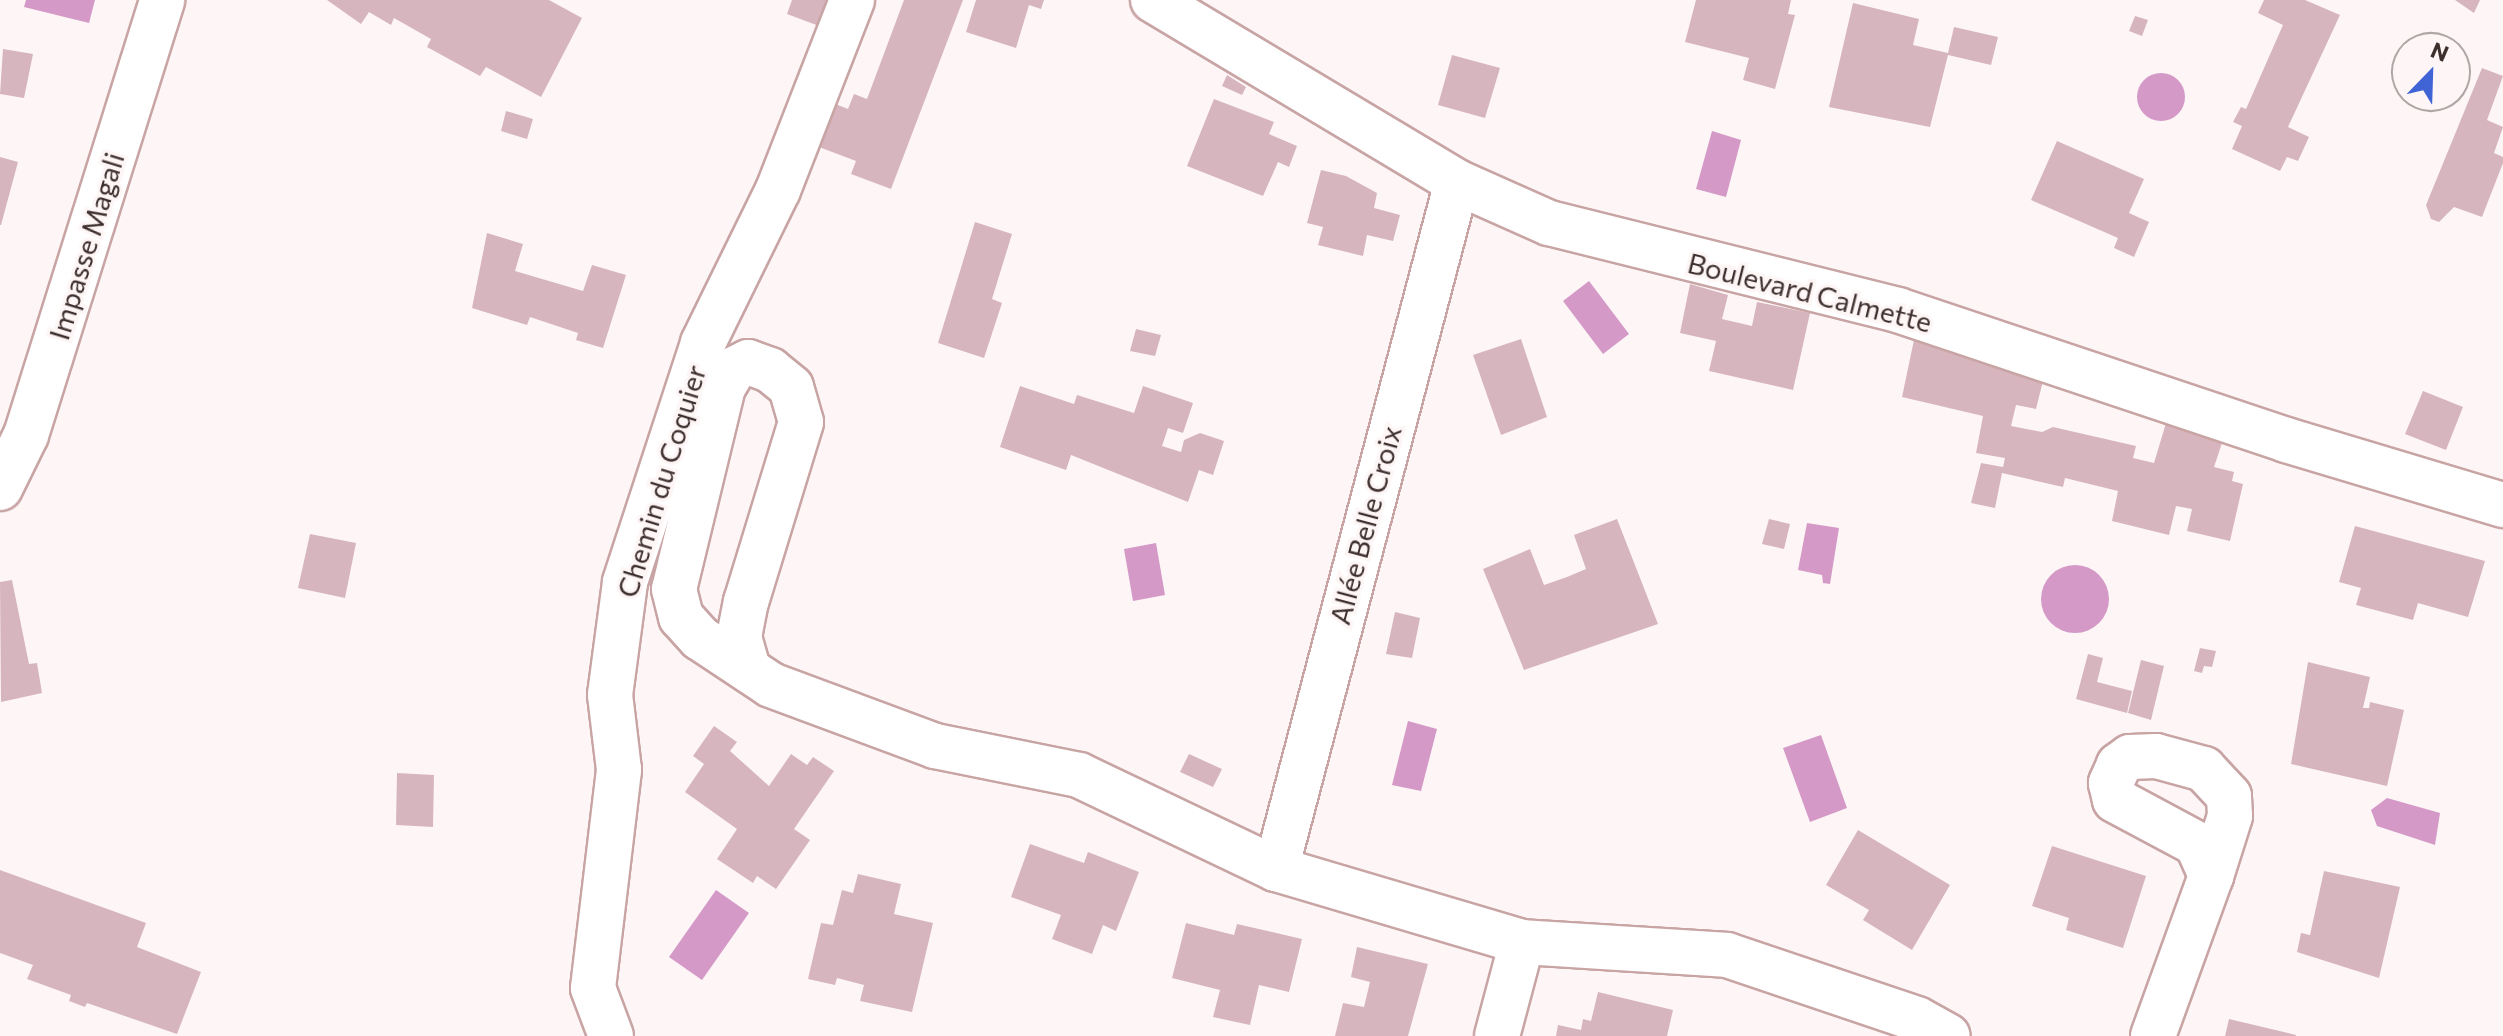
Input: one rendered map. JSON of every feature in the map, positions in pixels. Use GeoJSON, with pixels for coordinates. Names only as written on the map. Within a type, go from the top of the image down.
{"type":"FeatureCollection","features":[{"type":"Feature","properties":{"kind":"street","name":"Impasse Magali"},"geometry":{"type":"LineString","coordinates":[[0,488],[26,435],[162,0]]}},
{"type":"Feature","properties":{"kind":"street","name":"Chemin du Coquier"},"geometry":{"type":"LineString","coordinates":[[611,1036],[593,988],[619,770],[610,695],[625,582],[703,343],[778,190],[852,0]]}},
{"type":"Feature","properties":{"kind":"street","name":"Boulevard Calmette"},"geometry":{"type":"LineString","coordinates":[[1153,0],[1457,182],[1549,223],[1898,310],[2300,445],[2503,505]]}},
{"type":"Feature","properties":{"kind":"street","name":"Allée Belle Croix"},"geometry":{"type":"LineString","coordinates":[[1276,869],[1457,182]]}},
{"type":"Feature","properties":{"kind":"street"},"geometry":{"type":"LineString","coordinates":[[747,665],[739,637],[746,602],[801,422],[791,387],[770,370],[748,362],[734,369],[723,387],[674,589],[681,617],[700,638],[747,665],[771,685],[809,703],[935,746],[1079,775],[1276,869],[1522,942],[1727,955],[1917,1019],[1948,1036]]}},
{"type":"Feature","properties":{"kind":"street"},"geometry":{"type":"LineString","coordinates":[[2153,1036],[2211,876]]}},
{"type":"Feature","properties":{"kind":"street"},"geometry":{"type":"LineString","coordinates":[[1497,1036],[1522,942]]}},
{"type":"Feature","properties":{"kind":"shaded area"},"geometry":{"type":"Polygon","coordinates":[[[26,0],[95,0],[89,23],[24,7],[26,0]]]}},
{"type":"Feature","properties":{"kind":"shaded area"},"geometry":{"type":"Polygon","coordinates":[[[2161,73],[2178,80],[2185,97],[2178,114],[2161,121],[2144,114],[2137,97],[2144,80],[2161,73]]]}},
{"type":"Feature","properties":{"kind":"shaded area"},"geometry":{"type":"Polygon","coordinates":[[[1712,131],[1741,140],[1726,197],[1696,189],[1712,131]]]}},
{"type":"Feature","properties":{"kind":"shaded area"},"geometry":{"type":"Polygon","coordinates":[[[1589,281],[1629,334],[1603,354],[1563,301],[1589,281]]]}},
{"type":"Feature","properties":{"kind":"shaded area"},"geometry":{"type":"Polygon","coordinates":[[[1807,523],[1839,528],[1830,584],[1823,583],[1822,575],[1798,570],[1807,523]]]}},
{"type":"Feature","properties":{"kind":"shaded area"},"geometry":{"type":"Polygon","coordinates":[[[1156,543],[1165,595],[1133,601],[1124,549],[1156,543]]]}},
{"type":"Feature","properties":{"kind":"shaded area"},"geometry":{"type":"Polygon","coordinates":[[[2075,565],[2099,575],[2109,599],[2099,623],[2075,633],[2051,623],[2041,599],[2051,575],[2075,565]]]}},
{"type":"Feature","properties":{"kind":"shaded area"},"geometry":{"type":"Polygon","coordinates":[[[1408,721],[1437,729],[1421,791],[1392,785],[1408,721]]]}},
{"type":"Feature","properties":{"kind":"shaded area"},"geometry":{"type":"Polygon","coordinates":[[[1821,735],[1847,808],[1810,822],[1783,748],[1821,735]]]}},
{"type":"Feature","properties":{"kind":"shaded area"},"geometry":{"type":"Polygon","coordinates":[[[2387,798],[2440,813],[2435,845],[2377,826],[2371,810],[2387,798]]]}},
{"type":"Feature","properties":{"kind":"shaded area"},"geometry":{"type":"Polygon","coordinates":[[[716,890],[749,913],[702,980],[669,957],[716,890]]]}},
{"type":"Feature","properties":{"kind":"building"},"geometry":{"type":"Polygon","coordinates":[[[327,0],[549,0],[582,18],[541,97],[486,67],[480,76],[427,47],[431,39],[394,18],[391,25],[369,12],[361,24],[327,0]]]}},
{"type":"Feature","properties":{"kind":"building"},"geometry":{"type":"Polygon","coordinates":[[[792,0],[828,0],[819,26],[787,14],[792,0]]]}},
{"type":"Feature","properties":{"kind":"building"},"geometry":{"type":"Polygon","coordinates":[[[904,0],[963,0],[891,189],[851,174],[856,161],[811,144],[828,101],[848,109],[854,94],[867,99],[904,0]]]}},
{"type":"Feature","properties":{"kind":"building"},"geometry":{"type":"Polygon","coordinates":[[[976,0],[1044,0],[1041,9],[1029,5],[1016,48],[966,32],[976,0]]]}},
{"type":"Feature","properties":{"kind":"building"},"geometry":{"type":"Polygon","coordinates":[[[1696,0],[1791,0],[1788,14],[1795,15],[1775,89],[1743,80],[1749,58],[1685,42],[1696,0]]]}},
{"type":"Feature","properties":{"kind":"building"},"geometry":{"type":"Polygon","coordinates":[[[2264,0],[2305,0],[2340,15],[2288,127],[2309,137],[2298,161],[2287,157],[2280,171],[2232,149],[2242,126],[2233,122],[2241,107],[2246,109],[2283,25],[2258,13],[2264,0]]]}},
{"type":"Feature","properties":{"kind":"building"},"geometry":{"type":"Polygon","coordinates":[[[2455,0],[2480,0],[2474,13],[2455,0]]]}},
{"type":"Feature","properties":{"kind":"building"},"geometry":{"type":"Polygon","coordinates":[[[1853,3],[1919,19],[1913,45],[1948,53],[1954,27],[1998,37],[1991,65],[1948,55],[1930,127],[1829,107],[1853,3]]]}},
{"type":"Feature","properties":{"kind":"building"},"geometry":{"type":"Polygon","coordinates":[[[2135,16],[2148,20],[2142,36],[2129,31],[2135,16]]]}},
{"type":"Feature","properties":{"kind":"building"},"geometry":{"type":"Polygon","coordinates":[[[3,49],[33,54],[24,98],[0,94],[3,49]]]}},
{"type":"Feature","properties":{"kind":"building"},"geometry":{"type":"Polygon","coordinates":[[[1452,55],[1500,68],[1485,118],[1438,105],[1452,55]]]}},
{"type":"Feature","properties":{"kind":"building"},"geometry":{"type":"Polygon","coordinates":[[[2482,68],[2503,76],[2487,120],[2503,127],[2494,153],[2503,157],[2503,163],[2482,217],[2454,207],[2439,222],[2431,219],[2426,205],[2464,112],[2471,112],[2471,95],[2482,68]]]}},
{"type":"Feature","properties":{"kind":"building"},"geometry":{"type":"Polygon","coordinates":[[[1227,75],[1246,87],[1242,95],[1222,86],[1227,75]]]}},
{"type":"Feature","properties":{"kind":"building"},"geometry":{"type":"Polygon","coordinates":[[[1214,99],[1274,122],[1269,134],[1297,146],[1289,167],[1278,162],[1263,196],[1187,166],[1214,99]]]}},
{"type":"Feature","properties":{"kind":"building"},"geometry":{"type":"Polygon","coordinates":[[[506,111],[533,119],[527,139],[501,131],[506,111]]]}},
{"type":"Feature","properties":{"kind":"building"},"geometry":{"type":"Polygon","coordinates":[[[2057,141],[2144,179],[2129,213],[2149,222],[2134,257],[2114,248],[2118,238],[2031,200],[2057,141]]]}},
{"type":"Feature","properties":{"kind":"building"},"geometry":{"type":"Polygon","coordinates":[[[0,157],[18,162],[1,225],[0,225],[0,157]]]}},
{"type":"Feature","properties":{"kind":"building"},"geometry":{"type":"Polygon","coordinates":[[[1321,170],[1346,176],[1377,193],[1374,208],[1400,215],[1393,241],[1367,235],[1363,256],[1318,245],[1323,227],[1307,223],[1321,170]]]}},
{"type":"Feature","properties":{"kind":"building"},"geometry":{"type":"Polygon","coordinates":[[[975,222],[1012,234],[992,299],[1002,303],[984,358],[938,343],[975,222]]]}},
{"type":"Feature","properties":{"kind":"building"},"geometry":{"type":"Polygon","coordinates":[[[487,233],[523,244],[515,271],[583,291],[592,265],[626,275],[603,348],[576,340],[578,333],[530,317],[527,325],[472,308],[487,233]]]}},
{"type":"Feature","properties":{"kind":"building"},"geometry":{"type":"Polygon","coordinates":[[[1690,284],[1728,295],[1722,319],[1752,326],[1757,302],[1810,313],[1793,390],[1709,371],[1716,341],[1680,333],[1690,284]]]}},
{"type":"Feature","properties":{"kind":"building"},"geometry":{"type":"Polygon","coordinates":[[[1136,329],[1161,335],[1155,356],[1130,351],[1136,329]]]}},
{"type":"Feature","properties":{"kind":"building"},"geometry":{"type":"Polygon","coordinates":[[[1915,335],[2043,381],[2036,409],[2016,405],[2011,426],[2042,432],[2053,427],[2136,446],[2133,458],[2154,463],[2166,423],[2222,443],[2214,467],[2234,472],[2232,481],[2243,484],[2230,541],[2187,531],[2192,509],[2176,506],[2169,535],[2112,521],[2118,491],[2065,478],[2063,487],[2002,473],[1995,508],[1971,503],[1981,463],[2003,467],[2005,458],[1976,453],[1983,416],[1902,397],[1915,335]]]}},
{"type":"Feature","properties":{"kind":"building"},"geometry":{"type":"Polygon","coordinates":[[[1521,339],[1547,417],[1501,435],[1473,355],[1521,339]]]}},
{"type":"Feature","properties":{"kind":"building"},"geometry":{"type":"Polygon","coordinates":[[[1020,386],[1074,404],[1077,395],[1134,413],[1143,386],[1193,403],[1183,433],[1168,428],[1162,446],[1181,452],[1184,440],[1200,433],[1224,441],[1213,475],[1199,470],[1188,502],[1071,455],[1066,470],[1000,447],[1020,386]]]}},
{"type":"Feature","properties":{"kind":"building"},"geometry":{"type":"Polygon","coordinates":[[[2423,391],[2463,407],[2446,450],[2405,434],[2423,391]]]}},
{"type":"Feature","properties":{"kind":"building"},"geometry":{"type":"Polygon","coordinates":[[[1617,519],[1658,624],[1524,670],[1483,569],[1530,549],[1544,585],[1567,577],[1586,569],[1574,535],[1617,519]]]}},
{"type":"Feature","properties":{"kind":"building"},"geometry":{"type":"Polygon","coordinates":[[[1769,519],[1790,524],[1784,549],[1762,544],[1769,519]]]}},
{"type":"Feature","properties":{"kind":"building"},"geometry":{"type":"Polygon","coordinates":[[[2355,526],[2485,561],[2468,617],[2418,603],[2413,620],[2356,605],[2361,588],[2339,582],[2355,526]]]}},
{"type":"Feature","properties":{"kind":"building"},"geometry":{"type":"Polygon","coordinates":[[[310,534],[356,543],[345,598],[298,588],[310,534]]]}},
{"type":"Feature","properties":{"kind":"building"},"geometry":{"type":"Polygon","coordinates":[[[12,580],[29,664],[37,663],[42,693],[1,702],[0,582],[12,580]]]}},
{"type":"Feature","properties":{"kind":"building"},"geometry":{"type":"Polygon","coordinates":[[[1395,612],[1420,618],[1412,658],[1386,654],[1395,612]]]}},
{"type":"Feature","properties":{"kind":"building"},"geometry":{"type":"Polygon","coordinates":[[[2200,648],[2216,651],[2212,667],[2204,666],[2202,673],[2194,671],[2200,648]]]}},
{"type":"Feature","properties":{"kind":"building"},"geometry":{"type":"Polygon","coordinates":[[[2088,654],[2103,658],[2097,682],[2132,691],[2127,713],[2076,699],[2088,654]]]}},
{"type":"Feature","properties":{"kind":"building"},"geometry":{"type":"Polygon","coordinates":[[[2141,660],[2164,666],[2151,720],[2128,713],[2141,660]]]}},
{"type":"Feature","properties":{"kind":"building"},"geometry":{"type":"Polygon","coordinates":[[[2308,662],[2370,677],[2363,708],[2369,708],[2370,702],[2404,710],[2387,786],[2291,764],[2308,662]]]}},
{"type":"Feature","properties":{"kind":"building"},"geometry":{"type":"Polygon","coordinates":[[[714,726],[737,742],[730,751],[769,786],[791,754],[807,765],[813,757],[834,771],[794,829],[810,840],[776,889],[757,876],[753,883],[717,859],[737,829],[685,792],[704,764],[693,756],[714,726]]]}},
{"type":"Feature","properties":{"kind":"building"},"geometry":{"type":"Polygon","coordinates":[[[1189,754],[1222,769],[1213,787],[1180,772],[1189,754]]]}},
{"type":"Feature","properties":{"kind":"building"},"geometry":{"type":"Polygon","coordinates":[[[397,773],[434,775],[433,827],[396,825],[397,773]]]}},
{"type":"Feature","properties":{"kind":"building"},"geometry":{"type":"Polygon","coordinates":[[[1858,830],[1950,885],[1912,950],[1863,920],[1869,910],[1826,885],[1858,830]]]}},
{"type":"Feature","properties":{"kind":"building"},"geometry":{"type":"Polygon","coordinates":[[[1030,844],[1084,863],[1088,852],[1139,872],[1116,931],[1103,925],[1092,954],[1052,939],[1061,915],[1011,897],[1030,844]]]}},
{"type":"Feature","properties":{"kind":"building"},"geometry":{"type":"Polygon","coordinates":[[[2052,846],[2146,876],[2123,948],[2066,930],[2069,918],[2032,906],[2052,846]]]}},
{"type":"Feature","properties":{"kind":"building"},"geometry":{"type":"Polygon","coordinates":[[[0,870],[146,923],[137,947],[201,972],[177,1034],[87,1003],[85,1007],[69,1001],[71,995],[27,979],[33,965],[0,953],[0,870]]]}},
{"type":"Feature","properties":{"kind":"building"},"geometry":{"type":"Polygon","coordinates":[[[2324,871],[2400,887],[2379,978],[2297,952],[2301,933],[2310,935],[2324,871]]]}},
{"type":"Feature","properties":{"kind":"building"},"geometry":{"type":"Polygon","coordinates":[[[858,874],[901,884],[894,914],[933,923],[912,1012],[860,1001],[864,985],[837,978],[835,985],[808,979],[821,923],[833,925],[842,890],[853,893],[858,874]]]}},
{"type":"Feature","properties":{"kind":"building"},"geometry":{"type":"Polygon","coordinates":[[[1186,923],[1234,935],[1237,924],[1302,939],[1289,992],[1259,985],[1250,1025],[1213,1017],[1220,990],[1172,978],[1186,923]]]}},
{"type":"Feature","properties":{"kind":"building"},"geometry":{"type":"Polygon","coordinates":[[[1357,947],[1428,964],[1408,1036],[1335,1036],[1343,1003],[1364,1007],[1370,982],[1351,977],[1357,947]]]}},
{"type":"Feature","properties":{"kind":"building"},"geometry":{"type":"Polygon","coordinates":[[[1598,992],[1673,1010],[1667,1036],[1556,1036],[1558,1025],[1581,1030],[1583,1019],[1591,1021],[1598,992]]]}},
{"type":"Feature","properties":{"kind":"building"},"geometry":{"type":"Polygon","coordinates":[[[2229,1019],[2296,1035],[2296,1036],[2225,1036],[2229,1019]]]}}]}
